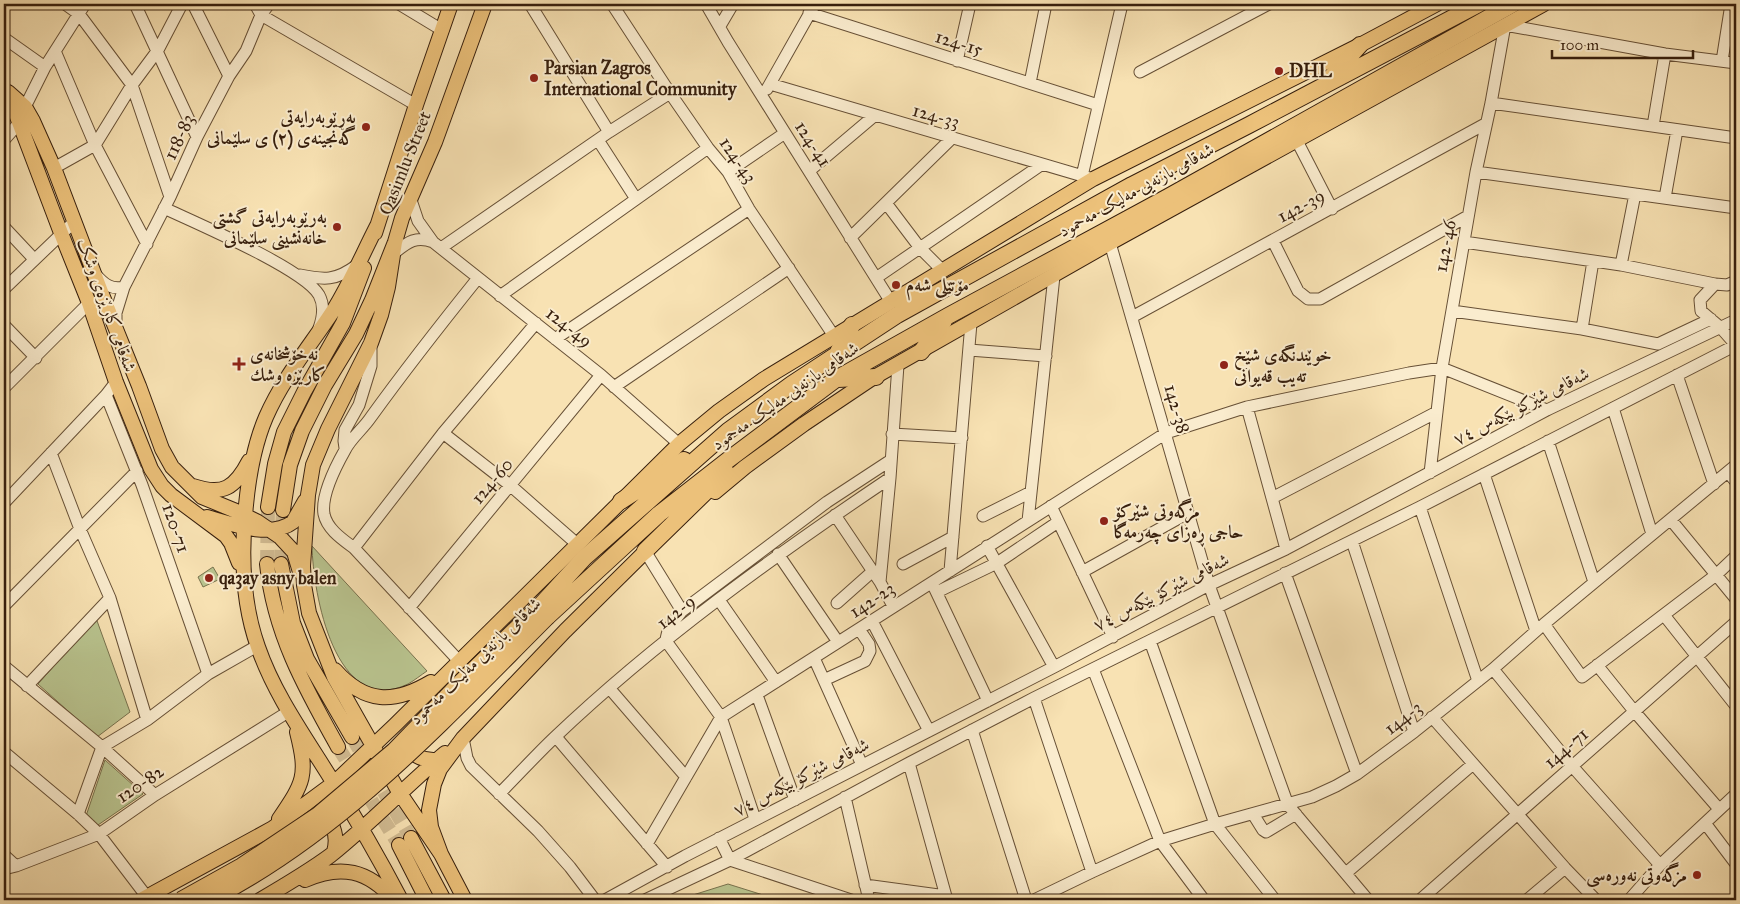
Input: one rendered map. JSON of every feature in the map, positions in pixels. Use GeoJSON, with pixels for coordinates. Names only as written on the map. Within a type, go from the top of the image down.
{"type":"FeatureCollection","features":[{"type":"Feature","properties":{"kind":"highway","name":"شەقامی بازنەیی مەلیک مەحمود"},"geometry":{"type":"LineString","coordinates":[[209,900],[247,879],[287,853],[341,814],[402,761],[543,612],[584,558],[623,526],[728,431],[792,384],[897,315],[1132,185],[1479,4]]}},
{"type":"Feature","properties":{"kind":"highway","name":"شەقامی بازنەیی مەلیک مەحمود"},"geometry":{"type":"LineString","coordinates":[[181,900],[242,866],[317,816],[394,751],[460,683],[659,514],[693,486],[836,379],[1168,197],[1345,97],[1501,19],[1514,4]]}},
{"type":"Feature","properties":{"kind":"highway"},"geometry":{"type":"LineString","coordinates":[[1324,84],[1360,45]]}},
{"type":"Feature","properties":{"kind":"highway"},"geometry":{"type":"LineString","coordinates":[[1345,97],[1366,101]]}},
{"type":"Feature","properties":{"kind":"highway"},"geometry":{"type":"LineString","coordinates":[[1155,173],[1168,197]]}},
{"type":"Feature","properties":{"kind":"highway"},"geometry":{"type":"LineString","coordinates":[[1132,185],[1145,209]]}},
{"type":"Feature","properties":{"kind":"highway"},"geometry":{"type":"LineString","coordinates":[[894,301],[942,291]]}},
{"type":"Feature","properties":{"kind":"highway"},"geometry":{"type":"LineString","coordinates":[[922,352],[948,316]]}},
{"type":"Feature","properties":{"kind":"highway"},"geometry":{"type":"LineString","coordinates":[[838,354],[852,326]]}},
{"type":"Feature","properties":{"kind":"highway"},"geometry":{"type":"LineString","coordinates":[[836,379],[876,377]]}},
{"type":"Feature","properties":{"kind":"highway"},"geometry":{"type":"LineString","coordinates":[[645,551],[773,426]]}},
{"type":"Feature","properties":{"kind":"highway"},"geometry":{"type":"LineString","coordinates":[[621,501],[728,431]]}},
{"type":"Feature","properties":{"kind":"main road","name":"Qasimlu Street"},"geometry":{"type":"LineString","coordinates":[[268,507],[274,464],[284,432],[343,323],[353,299],[416,105],[452,4]]}},
{"type":"Feature","properties":{"kind":"main road","name":"Qasimlu Street"},"geometry":{"type":"LineString","coordinates":[[283,510],[290,465],[302,431],[325,385],[356,334],[372,300],[392,251],[410,198],[434,142],[485,4]]}},
{"type":"Feature","properties":{"kind":"main road"},"geometry":{"type":"LineString","coordinates":[[440,854],[430,827],[430,800],[440,769],[463,738],[558,638],[645,551],[745,467],[804,424],[876,377],[1110,243],[1366,101],[1501,19],[1544,4]]}},
{"type":"Feature","properties":{"kind":"main road"},"geometry":{"type":"LineString","coordinates":[[144,899],[273,828],[334,782],[395,725],[679,444],[719,411],[764,379],[943,271],[1087,178],[1360,45],[1432,5]]}},
{"type":"Feature","properties":{"kind":"main road","name":"شەقامی کارێزەی وشک"},"geometry":{"type":"LineString","coordinates":[[6,88],[25,107],[54,168],[125,348],[162,449],[172,467],[187,484],[206,499],[236,511],[244,522]]}},
{"type":"Feature","properties":{"kind":"main road","name":"شەقامی کارێزەی وشک"},"geometry":{"type":"LineString","coordinates":[[6,88],[89,303],[141,447],[162,486],[181,504],[197,513]]}},
{"type":"Feature","properties":{"kind":"main road"},"geometry":{"type":"LineString","coordinates":[[187,484],[210,491],[217,491],[237,482],[255,448],[266,416],[277,395],[290,372],[337,304],[378,224]]}},
{"type":"Feature","properties":{"kind":"main road"},"geometry":{"type":"LineString","coordinates":[[304,585],[303,566],[312,465],[371,343],[381,315],[392,251]]}},
{"type":"Feature","properties":{"kind":"main road"},"geometry":{"type":"LineString","coordinates":[[107,354],[125,348]]}},
{"type":"Feature","properties":{"kind":"main road"},"geometry":{"type":"LineString","coordinates":[[245,588],[242,554],[244,522],[255,448]]}},
{"type":"Feature","properties":{"kind":"main road"},"geometry":{"type":"LineString","coordinates":[[270,529],[286,526],[293,522],[308,495]]}},
{"type":"Feature","properties":{"kind":"main road"},"geometry":{"type":"LineString","coordinates":[[197,513],[270,529],[286,542],[294,552],[304,585],[309,613],[338,686],[399,792],[440,854],[465,900]]}},
{"type":"Feature","properties":{"kind":"main road"},"geometry":{"type":"LineString","coordinates":[[197,513],[220,531],[231,543],[241,568],[257,646],[271,679],[291,717],[334,782],[400,900]]}},
{"type":"Feature","properties":{"kind":"main road"},"geometry":{"type":"LineString","coordinates":[[338,747],[295,668],[276,613],[270,589],[274,564],[293,623],[308,659],[352,737]]}},
{"type":"Feature","properties":{"kind":"main road"},"geometry":{"type":"LineString","coordinates":[[327,661],[350,686],[365,694],[380,698],[405,695],[447,673]]}},
{"type":"Feature","properties":{"kind":"main road"},"geometry":{"type":"LineString","coordinates":[[273,828],[297,791],[303,773],[302,755],[291,717]]}},
{"type":"Feature","properties":{"kind":"main road"},"geometry":{"type":"LineString","coordinates":[[395,725],[401,741],[411,752],[427,761],[436,760]]}},
{"type":"Feature","properties":{"kind":"main road"},"geometry":{"type":"LineString","coordinates":[[262,900],[293,882],[334,852],[399,792],[463,738]]}},
{"type":"Feature","properties":{"kind":"main road"},"geometry":{"type":"LineString","coordinates":[[303,806],[315,807],[329,820],[336,836],[334,852]]}},
{"type":"Feature","properties":{"kind":"main road"},"geometry":{"type":"LineString","coordinates":[[427,900],[405,842],[444,900]]}},
{"type":"Feature","properties":{"kind":"main road"},"geometry":{"type":"LineString","coordinates":[[262,900],[307,879],[340,871],[354,873],[372,880],[394,900]]}},
{"type":"Feature","properties":{"kind":"street"},"geometry":{"type":"LineString","coordinates":[[65,4],[82,9],[132,85],[170,197]]}},
{"type":"Feature","properties":{"kind":"street"},"geometry":{"type":"LineString","coordinates":[[135,4],[197,137]]}},
{"type":"Feature","properties":{"kind":"street"},"geometry":{"type":"LineString","coordinates":[[54,168],[95,145],[132,85],[158,50],[182,4]]}},
{"type":"Feature","properties":{"kind":"street"},"geometry":{"type":"LineString","coordinates":[[192,4],[229,76]]}},
{"type":"Feature","properties":{"kind":"street"},"geometry":{"type":"LineString","coordinates":[[255,4],[261,15],[416,105]]}},
{"type":"Feature","properties":{"kind":"street","name":"118-83"},"geometry":{"type":"LineString","coordinates":[[116,329],[116,313],[124,287],[170,197],[197,137],[229,76],[246,51],[261,15],[269,4]]}},
{"type":"Feature","properties":{"kind":"street"},"geometry":{"type":"LineString","coordinates":[[398,4],[442,30]]}},
{"type":"Feature","properties":{"kind":"street"},"geometry":{"type":"LineString","coordinates":[[530,4],[609,132]]}},
{"type":"Feature","properties":{"kind":"street","name":"124-43"},"geometry":{"type":"LineString","coordinates":[[612,4],[670,93],[708,148],[728,172],[748,209],[834,336]]}},
{"type":"Feature","properties":{"kind":"street","name":"124-41"},"geometry":{"type":"LineString","coordinates":[[706,4],[850,238],[876,278],[894,301]]}},
{"type":"Feature","properties":{"kind":"street"},"geometry":{"type":"LineString","coordinates":[[720,26],[733,4]]}},
{"type":"Feature","properties":{"kind":"street"},"geometry":{"type":"LineString","coordinates":[[957,61],[970,4]]}},
{"type":"Feature","properties":{"kind":"street"},"geometry":{"type":"LineString","coordinates":[[1030,83],[1046,4]]}},
{"type":"Feature","properties":{"kind":"street"},"geometry":{"type":"LineString","coordinates":[[1087,178],[1098,105],[1122,4]]}},
{"type":"Feature","properties":{"kind":"street"},"geometry":{"type":"LineString","coordinates":[[1140,72],[1269,4]]}},
{"type":"Feature","properties":{"kind":"street"},"geometry":{"type":"LineString","coordinates":[[1722,61],[1731,4]]}},
{"type":"Feature","properties":{"kind":"street"},"geometry":{"type":"LineString","coordinates":[[4,140],[19,124],[25,107],[45,67],[82,9]]}},
{"type":"Feature","properties":{"kind":"street"},"geometry":{"type":"LineString","coordinates":[[763,97],[812,9]]}},
{"type":"Feature","properties":{"kind":"street","name":"124-15"},"geometry":{"type":"LineString","coordinates":[[812,9],[957,61],[1098,105]]}},
{"type":"Feature","properties":{"kind":"street"},"geometry":{"type":"LineString","coordinates":[[1501,19],[1665,54],[1736,63]]}},
{"type":"Feature","properties":{"kind":"street","name":"142-46"},"geometry":{"type":"LineString","coordinates":[[1430,473],[1442,368],[1476,172],[1491,103],[1501,19]]}},
{"type":"Feature","properties":{"kind":"street"},"geometry":{"type":"LineString","coordinates":[[4,38],[45,67]]}},
{"type":"Feature","properties":{"kind":"street"},"geometry":{"type":"LineString","coordinates":[[55,51],[95,145],[147,244]]}},
{"type":"Feature","properties":{"kind":"street"},"geometry":{"type":"LineString","coordinates":[[1654,126],[1665,54]]}},
{"type":"Feature","properties":{"kind":"street","name":"124-33"},"geometry":{"type":"LineString","coordinates":[[770,84],[1087,178]]}},
{"type":"Feature","properties":{"kind":"street"},"geometry":{"type":"LineString","coordinates":[[392,251],[415,239],[426,239],[437,245],[670,93]]}},
{"type":"Feature","properties":{"kind":"street"},"geometry":{"type":"LineString","coordinates":[[1491,103],[1736,138]]}},
{"type":"Feature","properties":{"kind":"street"},"geometry":{"type":"LineString","coordinates":[[809,171],[874,116]]}},
{"type":"Feature","properties":{"kind":"street","name":"142-39"},"geometry":{"type":"LineString","coordinates":[[1132,317],[1485,124]]}},
{"type":"Feature","properties":{"kind":"street"},"geometry":{"type":"LineString","coordinates":[[1665,198],[1677,130]]}},
{"type":"Feature","properties":{"kind":"street"},"geometry":{"type":"LineString","coordinates":[[728,172],[785,133]]}},
{"type":"Feature","properties":{"kind":"street"},"geometry":{"type":"LineString","coordinates":[[850,238],[952,138]]}},
{"type":"Feature","properties":{"kind":"street"},"geometry":{"type":"LineString","coordinates":[[1296,139],[1332,209]]}},
{"type":"Feature","properties":{"kind":"street"},"geometry":{"type":"LineString","coordinates":[[598,140],[636,199]]}},
{"type":"Feature","properties":{"kind":"street"},"geometry":{"type":"LineString","coordinates":[[500,296],[708,148]]}},
{"type":"Feature","properties":{"kind":"street"},"geometry":{"type":"LineString","coordinates":[[876,278],[1041,164]]}},
{"type":"Feature","properties":{"kind":"street"},"geometry":{"type":"LineString","coordinates":[[1476,172],[1736,208]]}},
{"type":"Feature","properties":{"kind":"street"},"geometry":{"type":"LineString","coordinates":[[1621,266],[1635,194]]}},
{"type":"Feature","properties":{"kind":"street","name":"124-49"},"geometry":{"type":"LineString","coordinates":[[410,198],[418,221],[437,245],[601,375],[679,444]]}},
{"type":"Feature","properties":{"kind":"street"},"geometry":{"type":"LineString","coordinates":[[886,203],[920,248],[943,271]]}},
{"type":"Feature","properties":{"kind":"street"},"geometry":{"type":"LineString","coordinates":[[164,208],[249,249],[298,275],[313,287],[319,294],[322,303],[323,312],[318,332]]}},
{"type":"Feature","properties":{"kind":"street"},"geometry":{"type":"LineString","coordinates":[[555,339],[748,209]]}},
{"type":"Feature","properties":{"kind":"street"},"geometry":{"type":"LineString","coordinates":[[1273,241],[1302,296],[1314,300],[1325,297],[1468,216]]}},
{"type":"Feature","properties":{"kind":"street"},"geometry":{"type":"LineString","coordinates":[[4,289],[34,258],[75,221]]}},
{"type":"Feature","properties":{"kind":"street"},"geometry":{"type":"LineString","coordinates":[[4,227],[34,258]]}},
{"type":"Feature","properties":{"kind":"street"},"geometry":{"type":"LineString","coordinates":[[1464,242],[1593,261],[1715,284],[1727,285],[1736,281]]}},
{"type":"Feature","properties":{"kind":"street","name":"142-38"},"geometry":{"type":"LineString","coordinates":[[1110,243],[1209,585],[1288,805]]}},
{"type":"Feature","properties":{"kind":"street"},"geometry":{"type":"LineString","coordinates":[[1582,329],[1593,261]]}},
{"type":"Feature","properties":{"kind":"street"},"geometry":{"type":"LineString","coordinates":[[298,275],[327,279],[341,275],[357,265]]}},
{"type":"Feature","properties":{"kind":"street"},"geometry":{"type":"LineString","coordinates":[[614,387],[789,268]]}},
{"type":"Feature","properties":{"kind":"street"},"geometry":{"type":"LineString","coordinates":[[96,275],[109,286],[124,287]]}},
{"type":"Feature","properties":{"kind":"street"},"geometry":{"type":"LineString","coordinates":[[1028,520],[1054,276]]}},
{"type":"Feature","properties":{"kind":"street"},"geometry":{"type":"LineString","coordinates":[[459,661],[354,548],[334,532],[324,516],[324,502],[345,448],[365,426],[412,361],[478,278]]}},
{"type":"Feature","properties":{"kind":"street"},"geometry":{"type":"LineString","coordinates":[[645,900],[730,860],[845,797],[1034,698],[1420,507],[1736,345],[1721,328],[1701,311],[1700,300],[1715,284]]}},
{"type":"Feature","properties":{"kind":"street"},"geometry":{"type":"LineString","coordinates":[[4,388],[89,303]]}},
{"type":"Feature","properties":{"kind":"street"},"geometry":{"type":"LineString","coordinates":[[1452,311],[1582,329],[1658,344],[1711,319]]}},
{"type":"Feature","properties":{"kind":"street","name":"شەقامی شێرکۆ بێکەس ٧٤"},"geometry":{"type":"LineString","coordinates":[[605,900],[755,819],[862,766],[1209,585],[1286,548],[1547,410],[1736,320]]}},
{"type":"Feature","properties":{"kind":"street"},"geometry":{"type":"LineString","coordinates":[[950,571],[971,323]]}},
{"type":"Feature","properties":{"kind":"street"},"geometry":{"type":"LineString","coordinates":[[354,548],[443,433],[536,324]]}},
{"type":"Feature","properties":{"kind":"street"},"geometry":{"type":"LineString","coordinates":[[4,325],[36,358]]}},
{"type":"Feature","properties":{"kind":"street"},"geometry":{"type":"LineString","coordinates":[[345,448],[345,430],[359,405],[371,366],[371,343]]}},
{"type":"Feature","properties":{"kind":"street"},"geometry":{"type":"LineString","coordinates":[[969,350],[1046,356]]}},
{"type":"Feature","properties":{"kind":"street"},"geometry":{"type":"LineString","coordinates":[[880,582],[898,365]]}},
{"type":"Feature","properties":{"kind":"street"},"geometry":{"type":"LineString","coordinates":[[1442,368],[1547,410]]}},
{"type":"Feature","properties":{"kind":"street","name":"142-23"},"geometry":{"type":"LineString","coordinates":[[647,844],[721,717],[893,606],[934,587],[950,571],[987,546],[1166,433],[1248,407],[1409,373],[1442,368]]}},
{"type":"Feature","properties":{"kind":"street","name":"124-60"},"geometry":{"type":"LineString","coordinates":[[409,608],[601,375]]}},
{"type":"Feature","properties":{"kind":"street"},"geometry":{"type":"LineString","coordinates":[[1677,375],[1714,484]]}},
{"type":"Feature","properties":{"kind":"street"},"geometry":{"type":"LineString","coordinates":[[4,504],[116,382]]}},
{"type":"Feature","properties":{"kind":"street","name":"120-71"},"geometry":{"type":"LineString","coordinates":[[106,395],[137,471],[208,674]]}},
{"type":"Feature","properties":{"kind":"street"},"geometry":{"type":"LineString","coordinates":[[1248,407],[1286,548]]}},
{"type":"Feature","properties":{"kind":"street"},"geometry":{"type":"LineString","coordinates":[[1613,408],[1652,534]]}},
{"type":"Feature","properties":{"kind":"street"},"geometry":{"type":"LineString","coordinates":[[1272,498],[1437,412]]}},
{"type":"Feature","properties":{"kind":"street"},"geometry":{"type":"LineString","coordinates":[[443,433],[511,486],[577,544]]}},
{"type":"Feature","properties":{"kind":"street"},"geometry":{"type":"LineString","coordinates":[[892,434],[962,438]]}},
{"type":"Feature","properties":{"kind":"street"},"geometry":{"type":"LineString","coordinates":[[1548,441],[1594,582]]}},
{"type":"Feature","properties":{"kind":"street"},"geometry":{"type":"LineString","coordinates":[[51,453],[110,598],[147,720]]}},
{"type":"Feature","properties":{"kind":"street"},"geometry":{"type":"LineString","coordinates":[[755,819],[721,717],[666,641],[667,633],[682,611],[827,502],[891,460]]}},
{"type":"Feature","properties":{"kind":"street"},"geometry":{"type":"LineString","coordinates":[[1732,468],[1736,482]]}},
{"type":"Feature","properties":{"kind":"street","name":"144-3"},"geometry":{"type":"LineString","coordinates":[[1034,900],[1160,841],[1312,797],[1357,774],[1414,732],[1493,669],[1540,627],[1732,468]]}},
{"type":"Feature","properties":{"kind":"street"},"geometry":{"type":"LineString","coordinates":[[4,606],[137,471]]}},
{"type":"Feature","properties":{"kind":"street"},"geometry":{"type":"LineString","coordinates":[[1484,474],[1540,627],[1582,677],[1716,575],[1736,556]]}},
{"type":"Feature","properties":{"kind":"street","name":"142-9"},"geometry":{"type":"LineString","coordinates":[[499,794],[556,737],[666,641],[778,554],[890,478]]}},
{"type":"Feature","properties":{"kind":"street"},"geometry":{"type":"LineString","coordinates":[[982,516],[1031,492]]}},
{"type":"Feature","properties":{"kind":"street"},"geometry":{"type":"LineString","coordinates":[[1050,506],[1112,637]]}},
{"type":"Feature","properties":{"kind":"street"},"geometry":{"type":"LineString","coordinates":[[1420,507],[1478,681]]}},
{"type":"Feature","properties":{"kind":"street"},"geometry":{"type":"LineString","coordinates":[[1082,572],[1188,513]]}},
{"type":"Feature","properties":{"kind":"street"},"geometry":{"type":"LineString","coordinates":[[835,515],[873,571],[893,606]]}},
{"type":"Feature","properties":{"kind":"street"},"geometry":{"type":"LineString","coordinates":[[1670,520],[1736,599]]}},
{"type":"Feature","properties":{"kind":"street"},"geometry":{"type":"LineString","coordinates":[[988,701],[934,587],[996,563],[1058,522]]}},
{"type":"Feature","properties":{"kind":"street"},"geometry":{"type":"LineString","coordinates":[[903,564],[953,537]]}},
{"type":"Feature","properties":{"kind":"street"},"geometry":{"type":"LineString","coordinates":[[1352,541],[1414,732]]}},
{"type":"Feature","properties":{"kind":"street"},"geometry":{"type":"LineString","coordinates":[[987,546],[1054,667]]}},
{"type":"Feature","properties":{"kind":"street"},"geometry":{"type":"LineString","coordinates":[[645,551],[682,611]]}},
{"type":"Feature","properties":{"kind":"street"},"geometry":{"type":"LineString","coordinates":[[778,554],[838,642]]}},
{"type":"Feature","properties":{"kind":"street"},"geometry":{"type":"LineString","coordinates":[[837,602],[873,571]]}},
{"type":"Feature","properties":{"kind":"street"},"geometry":{"type":"LineString","coordinates":[[1285,573],[1357,774]]}},
{"type":"Feature","properties":{"kind":"street"},"geometry":{"type":"LineString","coordinates":[[27,686],[110,598]]}},
{"type":"Feature","properties":{"kind":"street"},"geometry":{"type":"LineString","coordinates":[[719,600],[776,682]]}},
{"type":"Feature","properties":{"kind":"street"},"geometry":{"type":"LineString","coordinates":[[1664,615],[1736,706]]}},
{"type":"Feature","properties":{"kind":"street"},"geometry":{"type":"LineString","coordinates":[[872,621],[929,731]]}},
{"type":"Feature","properties":{"kind":"street","name":"144-71"},"geometry":{"type":"LineString","coordinates":[[1420,900],[1736,622]]}},
{"type":"Feature","properties":{"kind":"street"},"geometry":{"type":"LineString","coordinates":[[824,680],[865,661],[870,652],[869,644],[859,629]]}},
{"type":"Feature","properties":{"kind":"street"},"geometry":{"type":"LineString","coordinates":[[1150,641],[1215,824],[1275,900]]}},
{"type":"Feature","properties":{"kind":"street"},"geometry":{"type":"LineString","coordinates":[[78,814],[102,747],[147,720],[208,674],[257,646]]}},
{"type":"Feature","properties":{"kind":"street"},"geometry":{"type":"LineString","coordinates":[[814,658],[862,766]]}},
{"type":"Feature","properties":{"kind":"street"},"geometry":{"type":"LineString","coordinates":[[1597,665],[1634,712],[1720,809]]}},
{"type":"Feature","properties":{"kind":"street"},"geometry":{"type":"LineString","coordinates":[[4,666],[102,747],[155,795]]}},
{"type":"Feature","properties":{"kind":"street"},"geometry":{"type":"LineString","coordinates":[[1093,669],[1160,841],[1204,900]]}},
{"type":"Feature","properties":{"kind":"street"},"geometry":{"type":"LineString","coordinates":[[1493,669],[1572,766],[1660,865]]}},
{"type":"Feature","properties":{"kind":"street"},"geometry":{"type":"LineString","coordinates":[[610,689],[686,777]]}},
{"type":"Feature","properties":{"kind":"street"},"geometry":{"type":"LineString","coordinates":[[757,694],[795,800]]}},
{"type":"Feature","properties":{"kind":"street"},"geometry":{"type":"LineString","coordinates":[[1034,698],[1092,872]]}},
{"type":"Feature","properties":{"kind":"street","name":"120-82"},"geometry":{"type":"LineString","coordinates":[[4,869],[99,834],[155,795],[291,717]]}},
{"type":"Feature","properties":{"kind":"street"},"geometry":{"type":"LineString","coordinates":[[1432,717],[1565,868],[1596,900]]}},
{"type":"Feature","properties":{"kind":"street"},"geometry":{"type":"LineString","coordinates":[[972,730],[1026,900]]}},
{"type":"Feature","properties":{"kind":"street"},"geometry":{"type":"LineString","coordinates":[[556,737],[667,866]]}},
{"type":"Feature","properties":{"kind":"street"},"geometry":{"type":"LineString","coordinates":[[463,738],[468,763],[538,831],[570,867],[595,900]]}},
{"type":"Feature","properties":{"kind":"street"},"geometry":{"type":"LineString","coordinates":[[4,752],[99,834],[144,899]]}},
{"type":"Feature","properties":{"kind":"street"},"geometry":{"type":"LineString","coordinates":[[865,885],[946,898],[909,763]]}},
{"type":"Feature","properties":{"kind":"street"},"geometry":{"type":"LineString","coordinates":[[1346,873],[1474,764]]}},
{"type":"Feature","properties":{"kind":"street"},"geometry":{"type":"LineString","coordinates":[[1628,900],[1660,865],[1736,794]]}},
{"type":"Feature","properties":{"kind":"street"},"geometry":{"type":"LineString","coordinates":[[845,797],[868,900]]}},
{"type":"Feature","properties":{"kind":"street"},"geometry":{"type":"LineString","coordinates":[[1288,805],[1368,900]]}},
{"type":"Feature","properties":{"kind":"street"},"geometry":{"type":"LineString","coordinates":[[1253,814],[1266,832],[1296,814]]}},
{"type":"Feature","properties":{"kind":"street"},"geometry":{"type":"LineString","coordinates":[[1705,822],[1736,864]]}},
{"type":"Feature","properties":{"kind":"street"},"geometry":{"type":"LineString","coordinates":[[719,838],[730,860],[851,900]]}},
{"type":"Feature","properties":{"kind":"street"},"geometry":{"type":"LineString","coordinates":[[4,855],[16,866]]}},
{"type":"Feature","properties":{"kind":"street"},"geometry":{"type":"LineString","coordinates":[[685,856],[696,875]]}},
{"type":"Feature","properties":{"kind":"street"},"geometry":{"type":"LineString","coordinates":[[1528,900],[1565,868]]}},
{"type":"Feature","properties":{"kind":"green space"},"geometry":{"type":"Polygon","coordinates":[[[312,546],[427,671],[408,684],[383,690],[362,684],[346,668],[333,646],[324,620],[317,592],[312,546]]]}},
{"type":"Feature","properties":{"kind":"green space","name":"qa3ay asny balen"},"geometry":{"type":"Polygon","coordinates":[[[213,567],[220,579],[203,587],[198,577],[213,567]]]}},
{"type":"Feature","properties":{"kind":"green space"},"geometry":{"type":"Polygon","coordinates":[[[96,618],[130,712],[97,737],[38,684],[96,618]]]}},
{"type":"Feature","properties":{"kind":"green space"},"geometry":{"type":"Polygon","coordinates":[[[105,760],[143,794],[98,825],[86,816],[105,760]]]}},
{"type":"Feature","properties":{"kind":"green space"},"geometry":{"type":"Polygon","coordinates":[[[728,884],[779,900],[677,900],[728,884]]]}},
{"type":"Feature","properties":{"kind":"tunnel"},"geometry":{"type":"LineString","coordinates":[[267,564],[268,507]]}},
{"type":"Feature","properties":{"kind":"tunnel"},"geometry":{"type":"LineString","coordinates":[[281,564],[283,510]]}},
{"type":"Feature","properties":{"kind":"tunnel"},"geometry":{"type":"LineString","coordinates":[[352,737],[411,838]]}},
{"type":"Feature","properties":{"kind":"tunnel"},"geometry":{"type":"LineString","coordinates":[[338,747],[399,845]]}},
{"type":"Feature","properties":{"kind":"place","name":"DHL"},"geometry":{"type":"Point","coordinates":[1279,71]}},
{"type":"Feature","properties":{"kind":"place","name":"Parsian Zagros International Community"},"geometry":{"type":"Point","coordinates":[534,78]}},
{"type":"Feature","properties":{"kind":"place","name":"بەڕێوبەرایەتی گەنجینەی (۲) ی سلێمانی"},"geometry":{"type":"Point","coordinates":[366,127]}},
{"type":"Feature","properties":{"kind":"place","name":"بەرێوبەرایەتی گشتی خانەنشینی سلێمانی"},"geometry":{"type":"Point","coordinates":[337,227]}},
{"type":"Feature","properties":{"kind":"place","name":"مۆتێلی شەم"},"geometry":{"type":"Point","coordinates":[896,285]}},
{"type":"Feature","properties":{"kind":"place","name":"نەخۆشخانەی کارێزە وشك"},"geometry":{"type":"Point","coordinates":[239,364]}},
{"type":"Feature","properties":{"kind":"place","name":"خوێندنگەی شێخ تەیب قەیوانی"},"geometry":{"type":"Point","coordinates":[1224,365]}},
{"type":"Feature","properties":{"kind":"place","name":"مزگەوتی شێرکۆ حاجی ڕەزای چەرمەگا"},"geometry":{"type":"Point","coordinates":[1104,521]}},
{"type":"Feature","properties":{"kind":"place","name":"qa3ay asny balen"},"geometry":{"type":"Point","coordinates":[209,578]}},
{"type":"Feature","properties":{"kind":"place","name":"مزگەوتی نەورەسی"},"geometry":{"type":"Point","coordinates":[1697,875]}}]}
